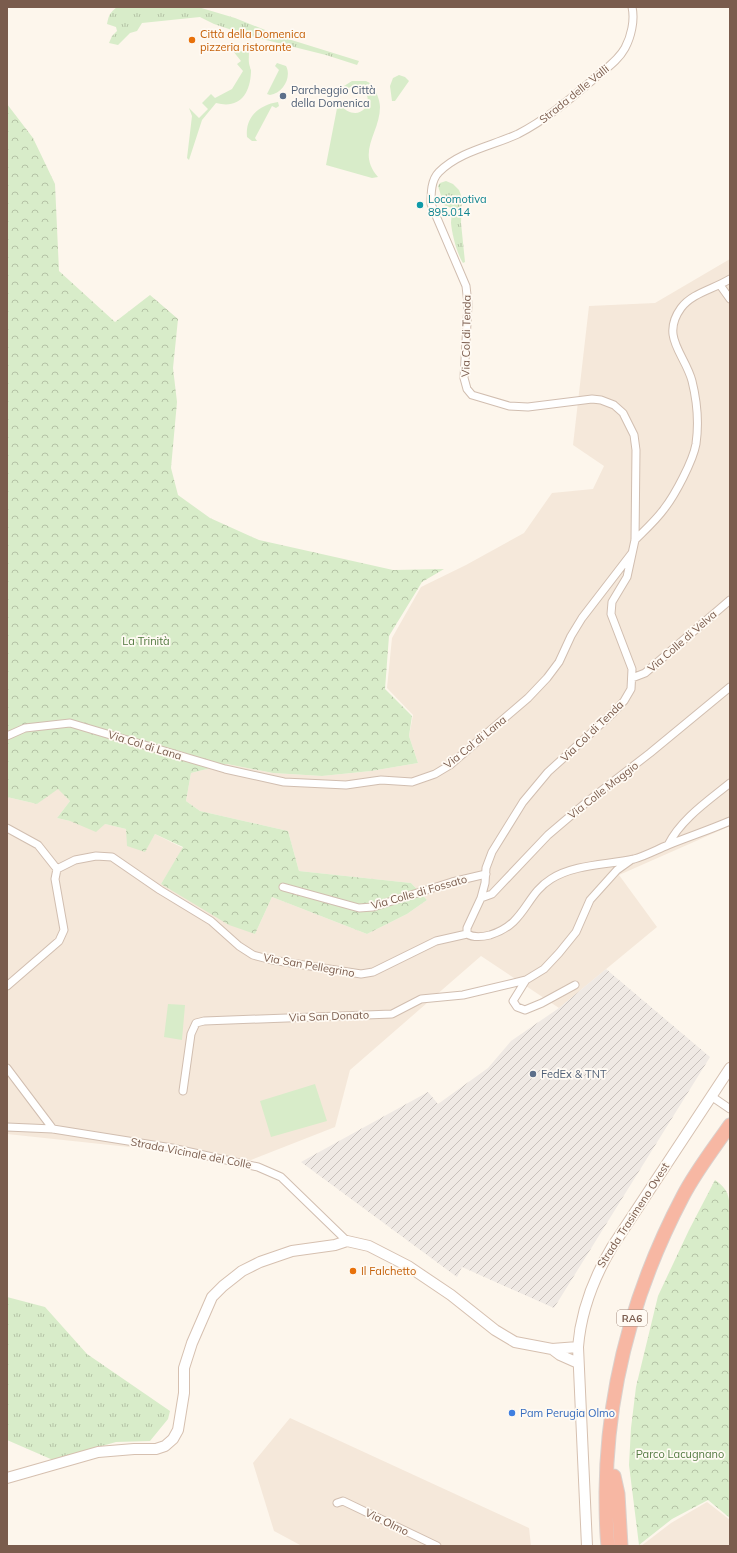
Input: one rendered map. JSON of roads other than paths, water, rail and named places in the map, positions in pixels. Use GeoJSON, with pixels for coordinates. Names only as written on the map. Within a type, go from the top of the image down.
{"type":"FeatureCollection","features":[{"type":"Feature","properties":{"kind":"highway","name":"RA6"},"geometry":{"type":"LineString","coordinates":[[608,1546],[606,1528],[606,1461],[620,1363],[630,1323],[646,1275],[664,1234],[682,1199],[730,1125]]}},
{"type":"Feature","properties":{"kind":"highway","name":"RA6"},"geometry":{"type":"LineString","coordinates":[[616,1546],[614,1476],[616,1438],[626,1375],[641,1316],[670,1240],[683,1214],[696,1190],[730,1139]]}},
{"type":"Feature","properties":{"kind":"highway"},"geometry":{"type":"LineString","coordinates":[[614,1476],[618,1494],[621,1546]]}},
{"type":"Feature","properties":{"kind":"street","name":"Strada delle Valli"},"geometry":{"type":"LineString","coordinates":[[438,173],[450,162],[517,134],[544,120],[615,61],[625,48],[632,30],[632,7]]}},
{"type":"Feature","properties":{"kind":"street","name":"Via Col di Tenda"},"geometry":{"type":"LineString","coordinates":[[438,173],[432,186],[432,204],[466,286],[468,304],[464,378],[467,388],[472,395],[509,406],[528,407],[592,399],[601,400],[614,405],[623,413],[634,435],[636,450],[634,551],[627,577],[612,602],[611,614],[632,668],[631,689],[624,701],[578,746],[548,772],[523,802],[492,852],[486,868],[485,883],[481,898],[467,928],[467,934]]}},
{"type":"Feature","properties":{"kind":"street"},"geometry":{"type":"LineString","coordinates":[[635,540],[664,509],[690,463],[696,445],[697,408],[691,379],[673,341],[672,331],[675,319],[681,308],[690,298],[730,279]]}},
{"type":"Feature","properties":{"kind":"street"},"geometry":{"type":"LineString","coordinates":[[720,285],[730,299]]}},
{"type":"Feature","properties":{"kind":"street","name":"Via Col di Lana"},"geometry":{"type":"LineString","coordinates":[[7,736],[25,728],[70,723],[225,769],[284,782],[346,785],[381,780],[412,782],[435,774],[450,765],[528,698],[547,678],[559,662],[571,636],[582,618],[634,551]]}},
{"type":"Feature","properties":{"kind":"street","name":"Via Colle di Velva"},"geometry":{"type":"LineString","coordinates":[[632,678],[646,673],[730,600]]}},
{"type":"Feature","properties":{"kind":"street","name":"Via Colle Maggio"},"geometry":{"type":"LineString","coordinates":[[481,898],[492,894],[548,835],[588,801],[650,754],[730,687]]}},
{"type":"Feature","properties":{"kind":"street"},"geometry":{"type":"LineString","coordinates":[[668,845],[673,835],[697,809],[730,783]]}},
{"type":"Feature","properties":{"kind":"street"},"geometry":{"type":"LineString","coordinates":[[467,934],[473,937],[486,936],[499,932],[509,926],[517,920],[539,890],[550,879],[562,873],[576,869],[633,859],[730,821]]}},
{"type":"Feature","properties":{"kind":"street"},"geometry":{"type":"LineString","coordinates":[[7,828],[38,845],[57,869],[55,879],[64,930],[59,941],[7,986]]}},
{"type":"Feature","properties":{"kind":"street","name":"Via San Pellegrino"},"geometry":{"type":"LineString","coordinates":[[57,869],[75,860],[96,856],[112,857],[160,890],[211,921],[239,946],[253,955],[272,960],[361,974],[373,972],[436,941],[467,934]]}},
{"type":"Feature","properties":{"kind":"street","name":"Via San Donato"},"geometry":{"type":"LineString","coordinates":[[183,1091],[191,1034],[196,1023],[204,1021],[392,1014],[421,999],[463,995],[526,980],[544,969],[559,953],[576,932],[590,900],[617,870],[633,859]]}},
{"type":"Feature","properties":{"kind":"street","name":"Via Colle di Fossato"},"geometry":{"type":"LineString","coordinates":[[283,887],[359,908],[373,907],[452,882],[486,874]]}},
{"type":"Feature","properties":{"kind":"street","name":"Via San Donato"},"geometry":{"type":"LineString","coordinates":[[526,980],[513,1001],[517,1007],[525,1010],[542,1003],[575,985]]}},
{"type":"Feature","properties":{"kind":"street"},"geometry":{"type":"LineString","coordinates":[[7,1068],[53,1129]]}},
{"type":"Feature","properties":{"kind":"street","name":"Strada Trasimeno Ovest"},"geometry":{"type":"LineString","coordinates":[[587,1546],[578,1363],[578,1347],[582,1314],[598,1269],[730,1068]]}},
{"type":"Feature","properties":{"kind":"street"},"geometry":{"type":"LineString","coordinates":[[711,1096],[730,1109]]}},
{"type":"Feature","properties":{"kind":"street","name":"Strada Vicinale del Colle"},"geometry":{"type":"LineString","coordinates":[[7,1127],[53,1129],[172,1148],[258,1167],[281,1177],[347,1241]]}},
{"type":"Feature","properties":{"kind":"street"},"geometry":{"type":"LineString","coordinates":[[7,1478],[98,1452],[156,1449],[164,1446],[173,1439],[178,1430],[184,1393],[184,1368],[192,1343],[212,1298],[223,1286],[242,1271],[260,1262],[292,1251],[335,1245],[347,1241],[369,1246],[408,1266],[450,1295],[495,1330],[515,1342],[552,1349],[578,1347]]}},
{"type":"Feature","properties":{"kind":"street"},"geometry":{"type":"LineString","coordinates":[[552,1349],[560,1355],[578,1363]]}},
{"type":"Feature","properties":{"kind":"street","name":"Via Olmo"},"geometry":{"type":"LineString","coordinates":[[337,1503],[343,1501],[437,1546]]}},
{"type":"Feature","properties":{"kind":"place","name":"Città della Domenica pizzeria ristorante"},"geometry":{"type":"Point","coordinates":[192,40]}},
{"type":"Feature","properties":{"kind":"place","name":"Parcheggio Città della Domenica"},"geometry":{"type":"Point","coordinates":[283,96]}},
{"type":"Feature","properties":{"kind":"place","name":"Locomotiva 895.014"},"geometry":{"type":"Point","coordinates":[420,205]}},
{"type":"Feature","properties":{"kind":"place","name":"FedEx & TNT"},"geometry":{"type":"Point","coordinates":[533,1074]}},
{"type":"Feature","properties":{"kind":"place","name":"Il Falchetto"},"geometry":{"type":"Point","coordinates":[353,1271]}},
{"type":"Feature","properties":{"kind":"place","name":"Pam Perugia Olmo"},"geometry":{"type":"Point","coordinates":[512,1413]}},
{"type":"Feature","properties":{"kind":"park label","name":"La Trinità"},"geometry":{"type":"Point","coordinates":[146,641]}},
{"type":"Feature","properties":{"kind":"park label","name":"Parco Lacugnano"},"geometry":{"type":"Point","coordinates":[680,1454]}}]}
